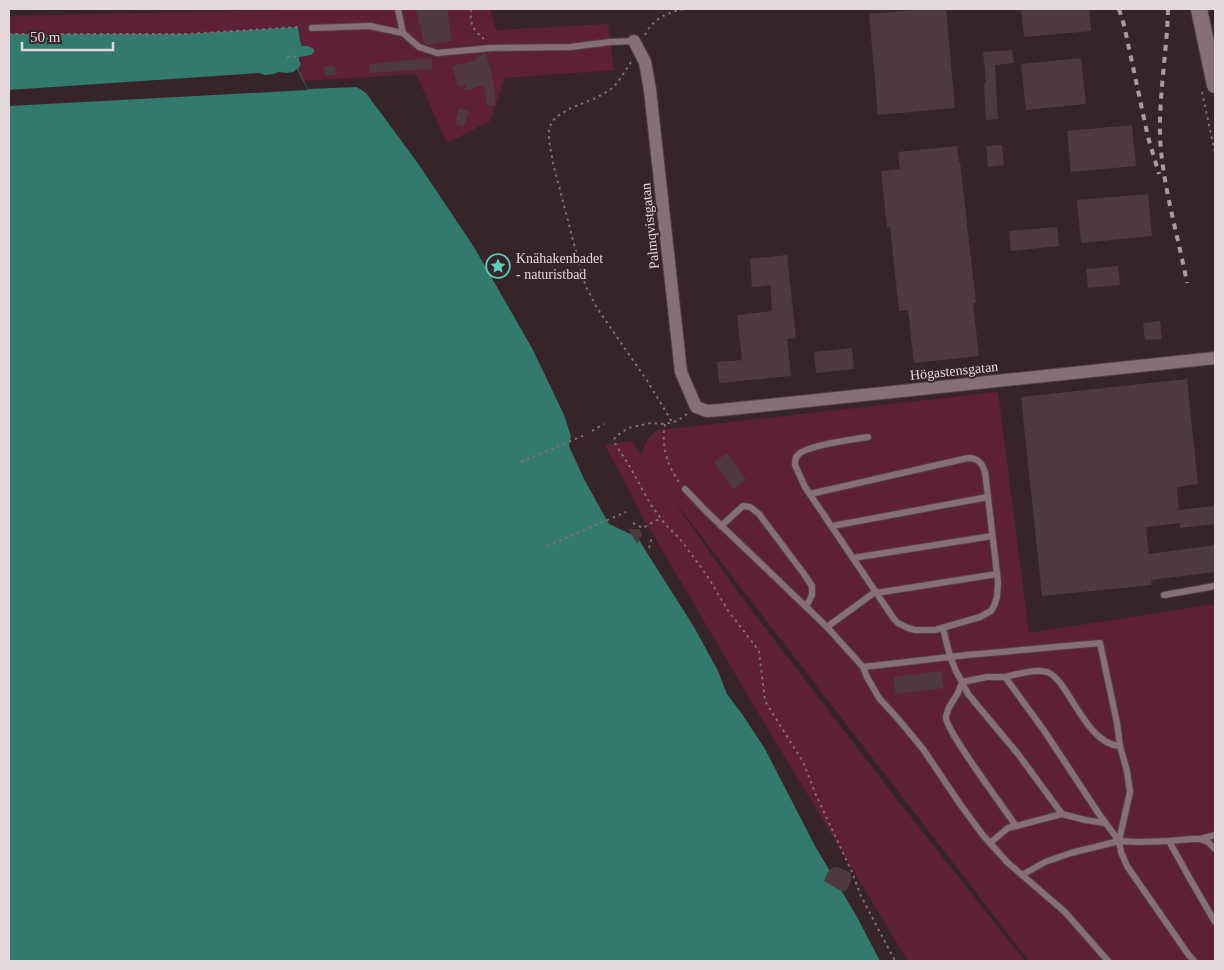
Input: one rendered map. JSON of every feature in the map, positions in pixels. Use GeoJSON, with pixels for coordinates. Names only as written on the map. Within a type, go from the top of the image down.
{"type":"FeatureCollection","features":[{"type":"Feature","properties":{"kind":"street"},"geometry":{"type":"LineString","coordinates":[[1199,9],[1214,74]]}},
{"type":"Feature","properties":{"kind":"street","name":"Palmqvistgatan"},"geometry":{"type":"LineString","coordinates":[[636,45],[645,62],[650,90],[681,372],[696,407]]}},
{"type":"Feature","properties":{"kind":"street","name":"Högastensgatan"},"geometry":{"type":"LineString","coordinates":[[696,407],[707,411],[722,410],[1215,358]]}},
{"type":"Feature","properties":{"kind":"lane"},"geometry":{"type":"LineString","coordinates":[[398,9],[403,34]]}},
{"type":"Feature","properties":{"kind":"lane"},"geometry":{"type":"LineString","coordinates":[[312,28],[370,26],[403,34],[418,47],[437,53],[499,48],[570,47],[610,42],[636,45]]}},
{"type":"Feature","properties":{"kind":"lane"},"geometry":{"type":"LineString","coordinates":[[810,494],[971,458],[979,460],[985,472],[998,582],[997,597],[991,611],[980,617],[935,630],[915,630],[903,626],[894,618],[876,593],[805,487],[795,465],[797,455],[805,450],[868,437]]}},
{"type":"Feature","properties":{"kind":"lane"},"geometry":{"type":"LineString","coordinates":[[685,489],[827,627],[863,667],[879,698],[900,720],[923,749],[982,834],[1007,862],[1065,912],[1108,961]]}},
{"type":"Feature","properties":{"kind":"lane"},"geometry":{"type":"LineString","coordinates":[[832,526],[988,497]]}},
{"type":"Feature","properties":{"kind":"lane"},"geometry":{"type":"LineString","coordinates":[[722,526],[743,506],[750,507],[760,514],[812,586],[812,595],[806,607]]}},
{"type":"Feature","properties":{"kind":"lane"},"geometry":{"type":"LineString","coordinates":[[853,558],[992,536]]}},
{"type":"Feature","properties":{"kind":"lane"},"geometry":{"type":"LineString","coordinates":[[827,627],[876,593],[997,574]]}},
{"type":"Feature","properties":{"kind":"lane"},"geometry":{"type":"LineString","coordinates":[[1164,595],[1215,586]]}},
{"type":"Feature","properties":{"kind":"lane"},"geometry":{"type":"LineString","coordinates":[[943,628],[950,657],[968,694],[1018,754],[1062,814]]}},
{"type":"Feature","properties":{"kind":"lane"},"geometry":{"type":"LineString","coordinates":[[863,667],[1100,643],[1130,792],[1119,841],[1121,852],[1127,866],[1194,961]]}},
{"type":"Feature","properties":{"kind":"lane"},"geometry":{"type":"LineString","coordinates":[[962,682],[987,677],[1049,672],[1055,676],[1094,733],[1105,742],[1120,746]]}},
{"type":"Feature","properties":{"kind":"lane"},"geometry":{"type":"LineString","coordinates":[[1005,677],[1043,729],[1119,841]]}},
{"type":"Feature","properties":{"kind":"lane"},"geometry":{"type":"LineString","coordinates":[[962,682],[948,710],[946,718],[948,727],[1016,826]]}},
{"type":"Feature","properties":{"kind":"lane"},"geometry":{"type":"LineString","coordinates":[[990,843],[1008,828],[1062,814],[1105,823]]}},
{"type":"Feature","properties":{"kind":"lane"},"geometry":{"type":"LineString","coordinates":[[1200,839],[1215,835]]}},
{"type":"Feature","properties":{"kind":"lane"},"geometry":{"type":"LineString","coordinates":[[1022,875],[1053,859],[1119,841],[1169,841],[1192,838],[1208,842],[1215,849]]}},
{"type":"Feature","properties":{"kind":"lane"},"geometry":{"type":"LineString","coordinates":[[1169,841],[1215,922]]}},
{"type":"Feature","properties":{"kind":"path"},"geometry":{"type":"LineString","coordinates":[[471,9],[470,23],[475,32],[499,48]]}},
{"type":"Feature","properties":{"kind":"path"},"geometry":{"type":"LineString","coordinates":[[673,422],[597,308],[586,287],[553,163],[550,129],[552,121],[559,115],[610,90],[618,82],[632,60],[636,45],[648,28],[658,18],[684,9]]}},
{"type":"Feature","properties":{"kind":"path"},"geometry":{"type":"LineString","coordinates":[[9,34],[185,34],[298,27]]}},
{"type":"Feature","properties":{"kind":"path"},"geometry":{"type":"LineString","coordinates":[[287,57],[299,56]]}},
{"type":"Feature","properties":{"kind":"path"},"geometry":{"type":"LineString","coordinates":[[696,407],[677,421],[665,424],[651,423],[628,428],[615,436],[614,442],[661,518],[680,539],[706,574],[729,612],[759,651],[765,701],[803,762],[816,795],[852,872],[860,896],[895,961]]}},
{"type":"Feature","properties":{"kind":"path"},"geometry":{"type":"LineString","coordinates":[[592,431],[604,424]]}},
{"type":"Feature","properties":{"kind":"path"},"geometry":{"type":"LineString","coordinates":[[665,424],[663,433],[664,450],[674,476],[685,489]]}},
{"type":"Feature","properties":{"kind":"path"},"geometry":{"type":"LineString","coordinates":[[521,462],[587,434]]}},
{"type":"Feature","properties":{"kind":"path"},"geometry":{"type":"LineString","coordinates":[[548,546],[626,512]]}},
{"type":"Feature","properties":{"kind":"path"},"geometry":{"type":"LineString","coordinates":[[632,522],[643,528],[661,518]]}},
{"type":"Feature","properties":{"kind":"path"},"geometry":{"type":"LineString","coordinates":[[650,548],[652,538]]}},
{"type":"Feature","properties":{"kind":"shaded area"},"geometry":{"type":"Polygon","coordinates":[[[329,9],[490,9],[496,30],[608,24],[614,70],[505,78],[490,121],[447,143],[416,74],[304,81],[297,69],[302,46],[298,27],[185,34],[9,34],[9,16],[329,9]]]}},
{"type":"Feature","properties":{"kind":"shaded area"},"geometry":{"type":"Polygon","coordinates":[[[298,27],[302,46],[314,49],[311,55],[299,57],[301,64],[298,69],[308,89],[357,87],[366,93],[417,162],[474,247],[533,350],[564,415],[571,436],[569,446],[584,479],[609,524],[637,537],[694,627],[718,671],[727,694],[765,749],[815,846],[857,917],[880,961],[9,961],[9,34],[185,34],[298,27]]]}},
{"type":"Feature","properties":{"kind":"shaded area"},"geometry":{"type":"Polygon","coordinates":[[[998,392],[1029,633],[1215,604],[1215,961],[1029,961],[668,493],[743,599],[902,806],[1025,961],[908,961],[645,521],[605,445],[631,441],[642,455],[647,440],[659,430],[998,392]]]}},
{"type":"Feature","properties":{"kind":"pier"},"geometry":{"type":"Polygon","coordinates":[[[297,69],[308,90],[9,106],[9,90],[259,73],[265,75],[278,72],[293,72],[297,69]]]}},
{"type":"Feature","properties":{"kind":"building"},"geometry":{"type":"Polygon","coordinates":[[[416,9],[447,9],[452,41],[428,45],[424,43],[416,9]]]}},
{"type":"Feature","properties":{"kind":"building"},"geometry":{"type":"Polygon","coordinates":[[[946,9],[955,108],[878,115],[869,14],[946,9]]]}},
{"type":"Feature","properties":{"kind":"building"},"geometry":{"type":"Polygon","coordinates":[[[1021,9],[1089,9],[1091,31],[1024,37],[1021,9]]]}},
{"type":"Feature","properties":{"kind":"building"},"geometry":{"type":"Polygon","coordinates":[[[1012,50],[1014,63],[995,65],[998,119],[986,120],[984,83],[986,83],[983,52],[1012,50]]]}},
{"type":"Feature","properties":{"kind":"building"},"geometry":{"type":"Polygon","coordinates":[[[486,54],[492,74],[496,105],[487,106],[484,85],[464,91],[466,84],[458,86],[452,66],[476,60],[475,58],[486,54]]]}},
{"type":"Feature","properties":{"kind":"building"},"geometry":{"type":"Polygon","coordinates":[[[431,58],[433,69],[370,73],[369,64],[431,58]]]}},
{"type":"Feature","properties":{"kind":"building"},"geometry":{"type":"Polygon","coordinates":[[[1081,58],[1086,104],[1026,110],[1021,64],[1081,58]]]}},
{"type":"Feature","properties":{"kind":"building"},"geometry":{"type":"Polygon","coordinates":[[[335,66],[336,75],[325,76],[324,67],[335,66]]]}},
{"type":"Feature","properties":{"kind":"building"},"geometry":{"type":"Polygon","coordinates":[[[459,108],[469,111],[464,126],[455,124],[459,108]]]}},
{"type":"Feature","properties":{"kind":"building"},"geometry":{"type":"Polygon","coordinates":[[[1132,125],[1136,166],[1071,172],[1067,131],[1132,125]]]}},
{"type":"Feature","properties":{"kind":"building"},"geometry":{"type":"Polygon","coordinates":[[[1002,145],[1004,165],[988,167],[986,146],[1002,145]]]}},
{"type":"Feature","properties":{"kind":"building"},"geometry":{"type":"Polygon","coordinates":[[[957,146],[976,303],[973,303],[979,356],[914,363],[908,310],[899,311],[890,227],[887,227],[881,171],[900,169],[898,152],[957,146]]]}},
{"type":"Feature","properties":{"kind":"building"},"geometry":{"type":"Polygon","coordinates":[[[1148,194],[1152,236],[1081,243],[1077,200],[1148,194]]]}},
{"type":"Feature","properties":{"kind":"building"},"geometry":{"type":"Polygon","coordinates":[[[1057,227],[1059,246],[1011,251],[1009,231],[1057,227]]]}},
{"type":"Feature","properties":{"kind":"building"},"geometry":{"type":"Polygon","coordinates":[[[787,255],[796,338],[787,339],[791,376],[719,383],[717,362],[742,360],[737,315],[772,311],[770,285],[752,287],[750,259],[787,255]]]}},
{"type":"Feature","properties":{"kind":"building"},"geometry":{"type":"Polygon","coordinates":[[[1118,266],[1120,285],[1088,288],[1086,269],[1118,266]]]}},
{"type":"Feature","properties":{"kind":"building"},"geometry":{"type":"Polygon","coordinates":[[[1160,321],[1162,339],[1145,340],[1143,323],[1160,321]]]}},
{"type":"Feature","properties":{"kind":"building"},"geometry":{"type":"Polygon","coordinates":[[[852,348],[854,369],[816,373],[814,352],[852,348]]]}},
{"type":"Feature","properties":{"kind":"building"},"geometry":{"type":"Polygon","coordinates":[[[1187,379],[1198,484],[1177,487],[1179,510],[1215,506],[1215,524],[1180,528],[1180,523],[1146,527],[1149,554],[1215,545],[1215,572],[1151,580],[1152,585],[1042,596],[1021,397],[1187,379]]]}},
{"type":"Feature","properties":{"kind":"building"},"geometry":{"type":"Polygon","coordinates":[[[727,453],[746,480],[733,489],[714,462],[727,453]]]}},
{"type":"Feature","properties":{"kind":"building"},"geometry":{"type":"Polygon","coordinates":[[[628,529],[639,529],[642,534],[637,544],[628,529]]]}},
{"type":"Feature","properties":{"kind":"building"},"geometry":{"type":"Polygon","coordinates":[[[941,671],[944,688],[896,694],[893,677],[941,671]]]}},
{"type":"Feature","properties":{"kind":"building"},"geometry":{"type":"Polygon","coordinates":[[[833,867],[845,870],[852,877],[849,886],[844,892],[824,881],[828,872],[833,867]]]}},
{"type":"Feature","properties":{"kind":"railway"},"geometry":{"type":"LineString","coordinates":[[1119,9],[1148,137],[1159,174]]}},
{"type":"Feature","properties":{"kind":"railway"},"geometry":{"type":"LineString","coordinates":[[1168,9],[1161,104],[1161,154],[1187,283]]}},
{"type":"Feature","properties":{"kind":"place","name":"Knähakenbadet - naturistbad"},"geometry":{"type":"Point","coordinates":[498,266]}}]}
